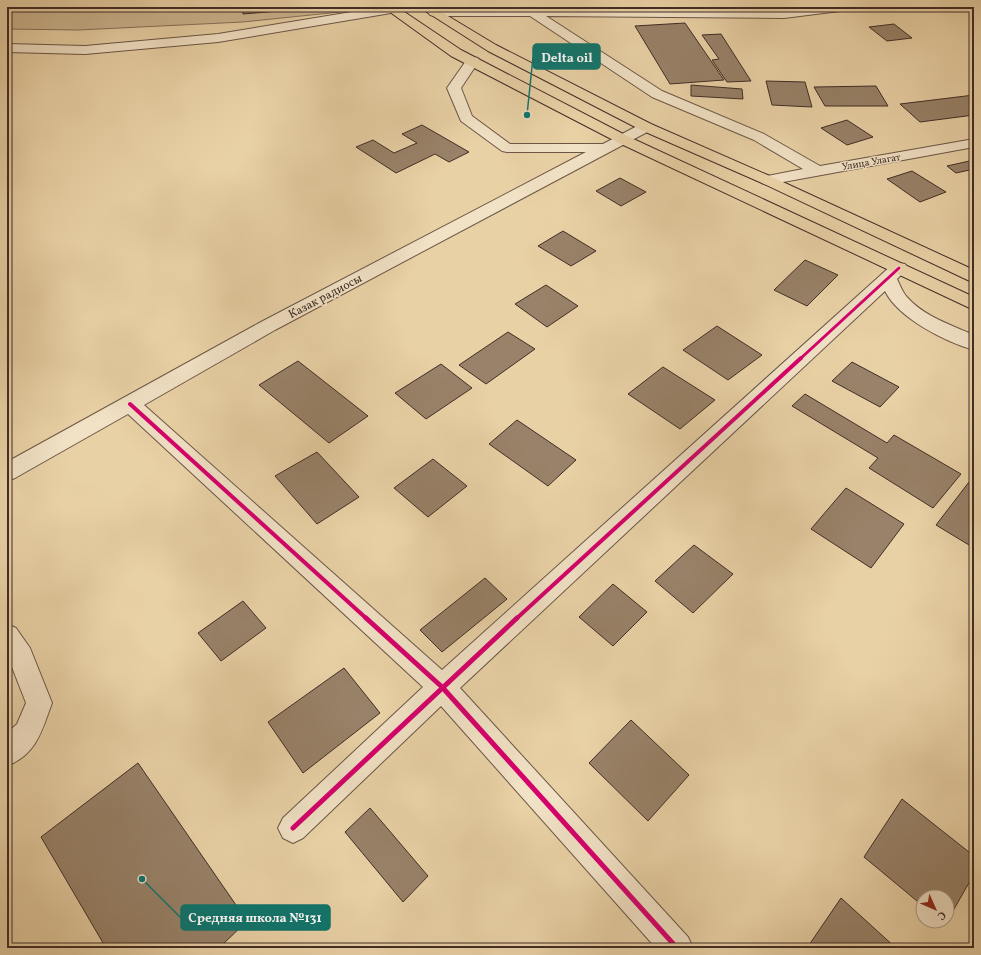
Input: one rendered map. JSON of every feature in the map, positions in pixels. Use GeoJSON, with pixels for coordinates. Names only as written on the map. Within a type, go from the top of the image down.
{"type":"FeatureCollection","features":[{"type":"Feature","properties":{"kind":"main road"},"geometry":{"type":"LineString","coordinates":[[390,8],[456,53],[624,140],[894,273],[974,304]]}},
{"type":"Feature","properties":{"kind":"main road"},"geometry":{"type":"LineString","coordinates":[[429,10],[492,48],[646,127],[767,180],[974,277]]}},
{"type":"Feature","properties":{"kind":"street"},"geometry":{"type":"LineString","coordinates":[[429,10],[784,14],[840,7]]}},
{"type":"Feature","properties":{"kind":"street"},"geometry":{"type":"LineString","coordinates":[[7,48],[85,50],[218,38],[390,8]]}},
{"type":"Feature","properties":{"kind":"street"},"geometry":{"type":"LineString","coordinates":[[533,12],[586,49],[657,94],[759,137],[818,171]]}},
{"type":"Feature","properties":{"kind":"street"},"geometry":{"type":"LineString","coordinates":[[473,61],[454,88],[466,118],[507,148],[606,148]]}},
{"type":"Feature","properties":{"kind":"street","name":"Казак радиосы"},"geometry":{"type":"LineString","coordinates":[[7,472],[268,326],[606,148],[624,140],[646,127]]}},
{"type":"Feature","properties":{"kind":"street","name":"Улица Улагат"},"geometry":{"type":"LineString","coordinates":[[767,180],[974,143]]}},
{"type":"Feature","properties":{"kind":"street"},"geometry":{"type":"LineString","coordinates":[[894,273],[898,298],[911,310],[930,322],[974,343]]}},
{"type":"Feature","properties":{"kind":"street"},"geometry":{"type":"LineString","coordinates":[[293,828],[442,687],[894,273]]}},
{"type":"Feature","properties":{"kind":"street"},"geometry":{"type":"LineString","coordinates":[[130,404],[442,687],[677,948]]}},
{"type":"Feature","properties":{"kind":"street"},"geometry":{"type":"LineString","coordinates":[[7,636],[21,656],[39,703],[27,733],[7,752]]}},
{"type":"Feature","properties":{"kind":"shaded area"},"geometry":{"type":"Polygon","coordinates":[[[7,7],[365,7],[369,9],[243,22],[78,30],[7,29],[7,7]]]}},
{"type":"Feature","properties":{"kind":"building"},"geometry":{"type":"Polygon","coordinates":[[[243,7],[302,7],[303,9],[243,14],[243,7]]]}},
{"type":"Feature","properties":{"kind":"building"},"geometry":{"type":"Polygon","coordinates":[[[696,7],[755,7],[756,9],[699,11],[696,7]]]}},
{"type":"Feature","properties":{"kind":"building"},"geometry":{"type":"Polygon","coordinates":[[[685,23],[724,80],[670,84],[635,26],[685,23]]]}},
{"type":"Feature","properties":{"kind":"building"},"geometry":{"type":"Polygon","coordinates":[[[894,24],[912,38],[887,41],[869,27],[894,24]]]}},
{"type":"Feature","properties":{"kind":"building"},"geometry":{"type":"Polygon","coordinates":[[[721,34],[751,81],[727,82],[712,60],[719,59],[702,35],[721,34]]]}},
{"type":"Feature","properties":{"kind":"building"},"geometry":{"type":"Polygon","coordinates":[[[766,81],[805,82],[812,107],[772,105],[766,81]]]}},
{"type":"Feature","properties":{"kind":"building"},"geometry":{"type":"Polygon","coordinates":[[[691,85],[742,89],[743,99],[691,96],[691,85]]]}},
{"type":"Feature","properties":{"kind":"building"},"geometry":{"type":"Polygon","coordinates":[[[876,86],[888,106],[825,106],[814,87],[876,86]]]}},
{"type":"Feature","properties":{"kind":"building"},"geometry":{"type":"Polygon","coordinates":[[[974,95],[974,115],[920,122],[900,104],[974,95]]]}},
{"type":"Feature","properties":{"kind":"building"},"geometry":{"type":"Polygon","coordinates":[[[847,120],[873,137],[847,145],[821,128],[847,120]]]}},
{"type":"Feature","properties":{"kind":"building"},"geometry":{"type":"Polygon","coordinates":[[[422,125],[469,152],[449,162],[435,154],[396,173],[356,147],[373,140],[394,153],[417,143],[402,134],[422,125]]]}},
{"type":"Feature","properties":{"kind":"building"},"geometry":{"type":"Polygon","coordinates":[[[974,160],[974,169],[956,173],[947,166],[974,160]]]}},
{"type":"Feature","properties":{"kind":"building"},"geometry":{"type":"Polygon","coordinates":[[[912,171],[946,192],[920,202],[887,179],[912,171]]]}},
{"type":"Feature","properties":{"kind":"building"},"geometry":{"type":"Polygon","coordinates":[[[620,178],[646,192],[621,206],[596,191],[620,178]]]}},
{"type":"Feature","properties":{"kind":"building"},"geometry":{"type":"Polygon","coordinates":[[[563,231],[596,251],[571,266],[538,246],[563,231]]]}},
{"type":"Feature","properties":{"kind":"building"},"geometry":{"type":"Polygon","coordinates":[[[805,260],[838,275],[807,306],[774,290],[805,260]]]}},
{"type":"Feature","properties":{"kind":"building"},"geometry":{"type":"Polygon","coordinates":[[[546,285],[578,306],[547,327],[515,304],[546,285]]]}},
{"type":"Feature","properties":{"kind":"building"},"geometry":{"type":"Polygon","coordinates":[[[717,326],[762,355],[728,380],[683,350],[717,326]]]}},
{"type":"Feature","properties":{"kind":"building"},"geometry":{"type":"Polygon","coordinates":[[[508,332],[535,349],[486,384],[459,365],[508,332]]]}},
{"type":"Feature","properties":{"kind":"building"},"geometry":{"type":"Polygon","coordinates":[[[298,361],[368,416],[329,443],[259,385],[298,361]]]}},
{"type":"Feature","properties":{"kind":"building"},"geometry":{"type":"Polygon","coordinates":[[[852,362],[899,387],[880,407],[832,381],[852,362]]]}},
{"type":"Feature","properties":{"kind":"building"},"geometry":{"type":"Polygon","coordinates":[[[441,364],[472,388],[426,419],[395,393],[441,364]]]}},
{"type":"Feature","properties":{"kind":"building"},"geometry":{"type":"Polygon","coordinates":[[[663,367],[715,400],[680,429],[628,394],[663,367]]]}},
{"type":"Feature","properties":{"kind":"building"},"geometry":{"type":"Polygon","coordinates":[[[805,394],[887,443],[894,435],[961,474],[933,508],[869,468],[878,458],[792,406],[805,394]]]}},
{"type":"Feature","properties":{"kind":"building"},"geometry":{"type":"Polygon","coordinates":[[[517,420],[576,460],[548,486],[489,444],[517,420]]]}},
{"type":"Feature","properties":{"kind":"building"},"geometry":{"type":"Polygon","coordinates":[[[317,452],[359,497],[317,524],[275,476],[317,452]]]}},
{"type":"Feature","properties":{"kind":"building"},"geometry":{"type":"Polygon","coordinates":[[[433,459],[467,486],[428,517],[394,488],[433,459]]]}},
{"type":"Feature","properties":{"kind":"building"},"geometry":{"type":"Polygon","coordinates":[[[969,482],[974,485],[974,548],[936,525],[969,482]]]}},
{"type":"Feature","properties":{"kind":"building"},"geometry":{"type":"Polygon","coordinates":[[[846,488],[904,524],[871,568],[811,529],[846,488]]]}},
{"type":"Feature","properties":{"kind":"building"},"geometry":{"type":"Polygon","coordinates":[[[694,545],[733,574],[693,613],[655,581],[694,545]]]}},
{"type":"Feature","properties":{"kind":"building"},"geometry":{"type":"Polygon","coordinates":[[[485,578],[507,599],[442,652],[420,630],[485,578]]]}},
{"type":"Feature","properties":{"kind":"building"},"geometry":{"type":"Polygon","coordinates":[[[613,584],[647,612],[613,646],[579,617],[613,584]]]}},
{"type":"Feature","properties":{"kind":"building"},"geometry":{"type":"Polygon","coordinates":[[[243,601],[266,628],[221,661],[198,633],[243,601]]]}},
{"type":"Feature","properties":{"kind":"building"},"geometry":{"type":"Polygon","coordinates":[[[344,668],[380,713],[303,773],[268,722],[344,668]]]}},
{"type":"Feature","properties":{"kind":"building"},"geometry":{"type":"Polygon","coordinates":[[[631,720],[689,775],[648,821],[589,763],[631,720]]]}},
{"type":"Feature","properties":{"kind":"building"},"geometry":{"type":"Polygon","coordinates":[[[138,763],[247,921],[219,948],[106,948],[41,837],[138,763]]]}},
{"type":"Feature","properties":{"kind":"building"},"geometry":{"type":"Polygon","coordinates":[[[902,799],[974,856],[974,874],[955,907],[955,889],[915,889],[915,899],[864,857],[902,799]]]}},
{"type":"Feature","properties":{"kind":"building"},"geometry":{"type":"Polygon","coordinates":[[[370,808],[428,876],[403,902],[345,832],[370,808]]]}},
{"type":"Feature","properties":{"kind":"building"},"geometry":{"type":"Polygon","coordinates":[[[841,898],[896,948],[807,948],[841,898]]]}},
{"type":"Feature","properties":{"kind":"cycle path"},"geometry":{"type":"LineString","coordinates":[[293,828],[442,687],[899,268]]}},
{"type":"Feature","properties":{"kind":"cycle path"},"geometry":{"type":"LineString","coordinates":[[130,404],[442,687],[677,948]]}},
{"type":"Feature","properties":{"kind":"place","name":"Delta oil"},"geometry":{"type":"Point","coordinates":[527,115]}},
{"type":"Feature","properties":{"kind":"place","name":"Средняя школа №131"},"geometry":{"type":"Point","coordinates":[142,879]}}]}
